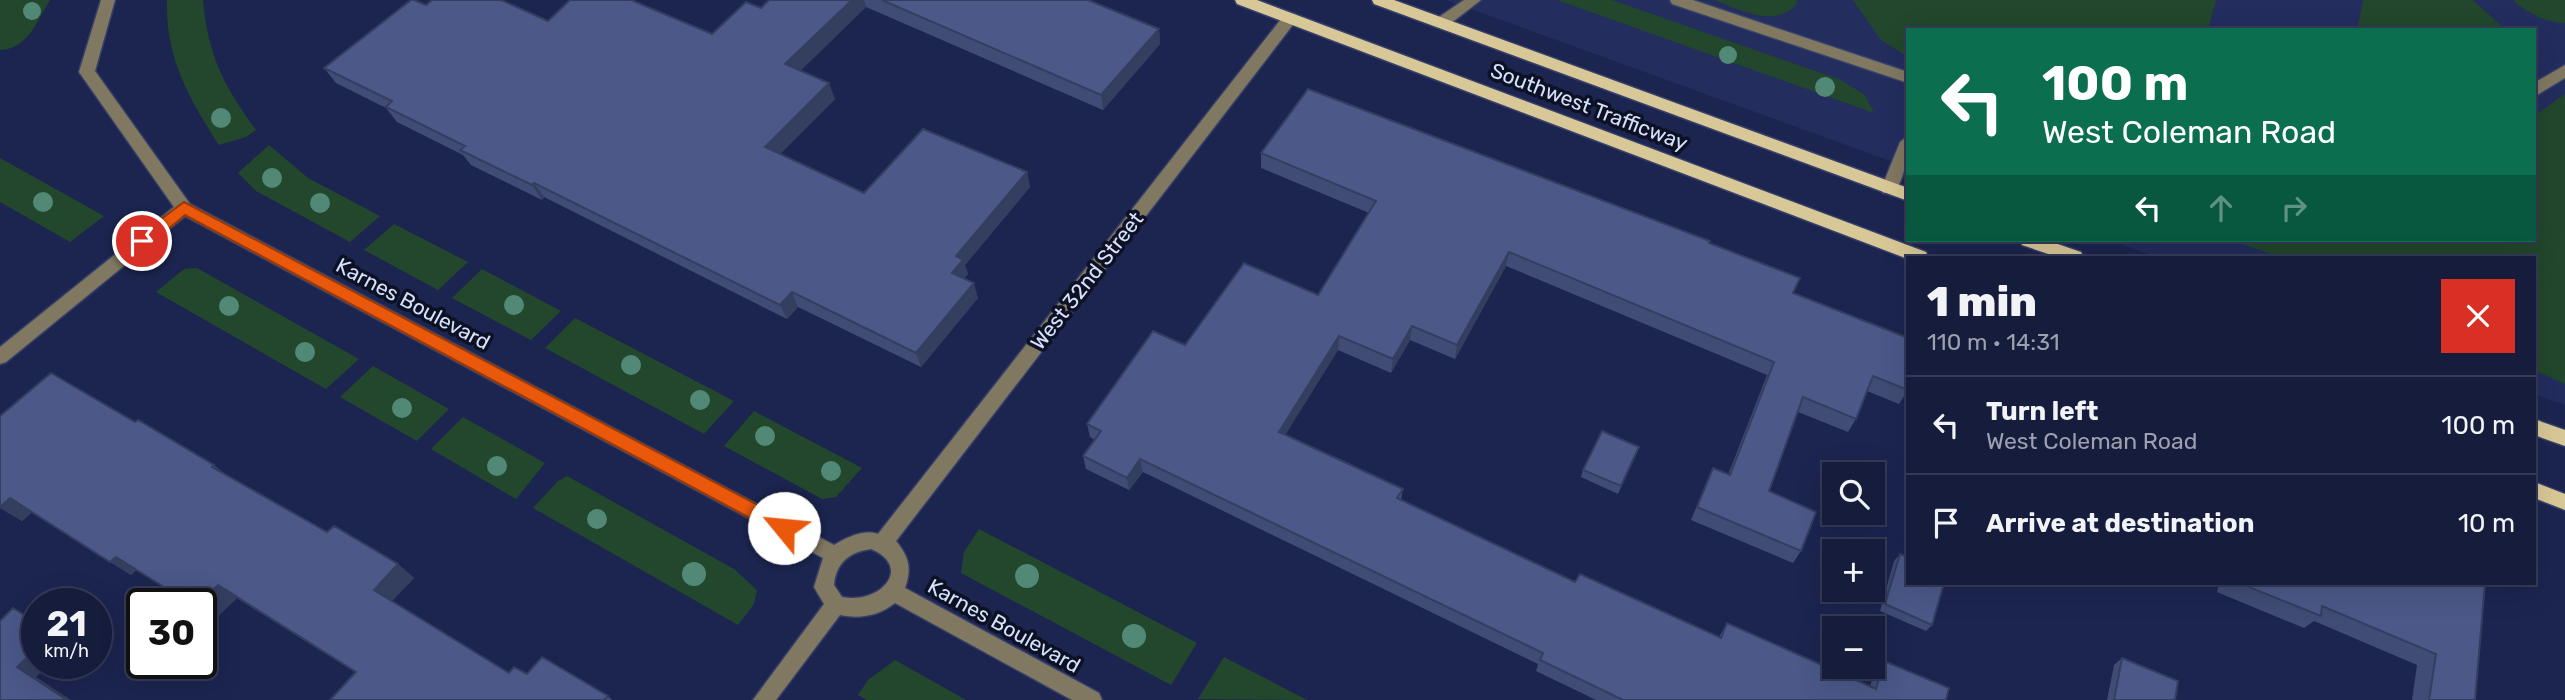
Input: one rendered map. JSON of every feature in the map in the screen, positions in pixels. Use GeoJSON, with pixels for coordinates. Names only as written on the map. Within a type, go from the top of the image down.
{"type":"FeatureCollection","features":[{"type":"Feature","properties":{"kind":"main road","name":"Southwest Trafficway"},"geometry":{"type":"LineString","coordinates":[[1242,0],[1917,256]]}},
{"type":"Feature","properties":{"kind":"main road","name":"Southwest Trafficway"},"geometry":{"type":"LineString","coordinates":[[1378,0],[1906,194]]}},
{"type":"Feature","properties":{"kind":"main road"},"geometry":{"type":"LineString","coordinates":[[2034,242],[2072,256]]}},
{"type":"Feature","properties":{"kind":"main road"},"geometry":{"type":"LineString","coordinates":[[2536,428],[2565,438]]}},
{"type":"Feature","properties":{"kind":"main road"},"geometry":{"type":"LineString","coordinates":[[2536,491],[2565,502]]}},
{"type":"Feature","properties":{"kind":"street","name":"Karnes Boulevard"},"geometry":{"type":"LineString","coordinates":[[108,0],[86,72],[184,208],[835,555]]}},
{"type":"Feature","properties":{"kind":"street"},"geometry":{"type":"LineString","coordinates":[[1441,23],[1474,0]]}},
{"type":"Feature","properties":{"kind":"street"},"geometry":{"type":"LineString","coordinates":[[1677,0],[1906,78]]}},
{"type":"Feature","properties":{"kind":"street","name":"West 32nd Street"},"geometry":{"type":"LineString","coordinates":[[883,543],[1290,18]]}},
{"type":"Feature","properties":{"kind":"street"},"geometry":{"type":"LineString","coordinates":[[2536,89],[2565,70]]}},
{"type":"Feature","properties":{"kind":"street"},"geometry":{"type":"LineString","coordinates":[[1889,189],[1906,147]]}},
{"type":"Feature","properties":{"kind":"street"},"geometry":{"type":"LineString","coordinates":[[0,357],[184,208]]}},
{"type":"Feature","properties":{"kind":"street"},"geometry":{"type":"LineString","coordinates":[[858,541],[883,543],[893,549],[899,558],[899,581],[894,592],[873,608],[859,611],[836,606],[824,587],[828,565],[835,555],[858,541]]}},
{"type":"Feature","properties":{"kind":"street","name":"Karnes Boulevard"},"geometry":{"type":"LineString","coordinates":[[894,592],[1092,700]]}},
{"type":"Feature","properties":{"kind":"street"},"geometry":{"type":"LineString","coordinates":[[762,700],[836,606]]}},
{"type":"Feature","properties":{"kind":"shaded area"},"geometry":{"type":"Polygon","coordinates":[[[1446,0],[2565,0],[2565,405],[2536,395],[2536,256],[2154,256],[2115,242],[2536,242],[2536,28],[1906,28],[1906,167],[1446,0]]]}},
{"type":"Feature","properties":{"kind":"green space"},"geometry":{"type":"Polygon","coordinates":[[[0,0],[50,0],[25,39],[18,45],[0,50],[0,0]]]}},
{"type":"Feature","properties":{"kind":"green space"},"geometry":{"type":"Polygon","coordinates":[[[167,0],[203,0],[209,38],[219,70],[256,130],[246,137],[219,145],[198,111],[175,59],[167,21],[167,0]]]}},
{"type":"Feature","properties":{"kind":"green space"},"geometry":{"type":"Polygon","coordinates":[[[1557,0],[1612,0],[1841,80],[1865,95],[1874,113],[1557,0]]]}},
{"type":"Feature","properties":{"kind":"green space"},"geometry":{"type":"Polygon","coordinates":[[[1714,0],[1797,0],[1797,4],[1788,11],[1768,16],[1757,15],[1714,0]]]}},
{"type":"Feature","properties":{"kind":"green space"},"geometry":{"type":"Polygon","coordinates":[[[1853,0],[2216,0],[2209,28],[1906,28],[1906,55],[1881,40],[1853,0]]]}},
{"type":"Feature","properties":{"kind":"green space"},"geometry":{"type":"Polygon","coordinates":[[[2363,0],[2473,0],[2504,28],[2357,28],[2363,0]]]}},
{"type":"Feature","properties":{"kind":"green space"},"geometry":{"type":"Polygon","coordinates":[[[2513,0],[2565,0],[2565,23],[2537,16],[2513,0]]]}},
{"type":"Feature","properties":{"kind":"green space"},"geometry":{"type":"Polygon","coordinates":[[[2565,94],[2565,384],[2536,371],[2536,256],[2277,256],[2237,242],[2536,242],[2536,115],[2565,94]]]}},
{"type":"Feature","properties":{"kind":"green space"},"geometry":{"type":"Polygon","coordinates":[[[269,145],[308,178],[380,216],[350,242],[256,191],[238,173],[269,145]]]}},
{"type":"Feature","properties":{"kind":"green space"},"geometry":{"type":"Polygon","coordinates":[[[0,158],[104,216],[70,242],[0,202],[0,158]]]}},
{"type":"Feature","properties":{"kind":"green space"},"geometry":{"type":"Polygon","coordinates":[[[394,224],[468,262],[438,290],[364,250],[394,224]]]}},
{"type":"Feature","properties":{"kind":"green space"},"geometry":{"type":"Polygon","coordinates":[[[197,268],[359,359],[326,389],[156,292],[184,269],[197,268]]]}},
{"type":"Feature","properties":{"kind":"green space"},"geometry":{"type":"Polygon","coordinates":[[[482,269],[561,311],[531,340],[452,298],[482,269]]]}},
{"type":"Feature","properties":{"kind":"green space"},"geometry":{"type":"Polygon","coordinates":[[[575,318],[734,401],[704,434],[545,348],[575,318]]]}},
{"type":"Feature","properties":{"kind":"green space"},"geometry":{"type":"Polygon","coordinates":[[[373,366],[449,409],[417,441],[340,397],[373,366]]]}},
{"type":"Feature","properties":{"kind":"green space"},"geometry":{"type":"Polygon","coordinates":[[[754,411],[862,468],[836,497],[822,499],[724,446],[754,411]]]}},
{"type":"Feature","properties":{"kind":"green space"},"geometry":{"type":"Polygon","coordinates":[[[463,417],[545,463],[516,499],[431,449],[463,417]]]}},
{"type":"Feature","properties":{"kind":"green space"},"geometry":{"type":"Polygon","coordinates":[[[567,476],[734,569],[757,590],[754,604],[738,625],[533,508],[558,481],[567,476]]]}},
{"type":"Feature","properties":{"kind":"green space"},"geometry":{"type":"Polygon","coordinates":[[[979,529],[1197,643],[1171,685],[961,573],[964,552],[979,529]]]}},
{"type":"Feature","properties":{"kind":"green space"},"geometry":{"type":"Polygon","coordinates":[[[1224,657],[1307,700],[1198,699],[1224,657]]]}},
{"type":"Feature","properties":{"kind":"green space"},"geometry":{"type":"Polygon","coordinates":[[[895,660],[966,700],[867,700],[858,695],[868,680],[895,660]]]}},
{"type":"Feature","properties":{"kind":"building"},"geometry":{"type":"Polygon","coordinates":[[[411,0],[426,5],[432,0],[501,0],[548,21],[570,0],[631,0],[712,34],[746,2],[761,8],[769,0],[852,0],[785,64],[829,83],[765,147],[864,193],[923,129],[1027,172],[956,256],[963,260],[952,273],[974,283],[916,353],[792,292],[780,305],[534,183],[532,185],[460,150],[465,146],[386,107],[392,101],[324,68],[411,0]]]}},
{"type":"Feature","properties":{"kind":"building"},"geometry":{"type":"Polygon","coordinates":[[[882,0],[1088,0],[1159,29],[1101,95],[882,0]]]}},
{"type":"Feature","properties":{"kind":"building"},"geometry":{"type":"Polygon","coordinates":[[[1308,89],[1710,241],[1709,243],[1800,278],[1793,293],[1906,337],[1906,389],[1873,376],[1856,419],[1803,397],[1769,491],[1816,512],[1801,551],[1697,507],[1713,468],[1730,475],[1774,362],[1509,252],[1457,345],[1412,326],[1393,359],[1339,336],[1279,432],[1403,489],[1397,498],[1575,582],[1580,574],[1721,638],[1727,623],[1822,665],[1822,679],[1853,679],[1876,689],[1879,679],[1885,679],[1885,661],[1949,688],[1946,700],[1623,700],[1540,660],[1543,653],[1140,459],[1127,478],[1083,456],[1101,431],[1087,424],[1153,331],[1185,345],[1244,263],[1318,295],[1376,201],[1261,153],[1308,89]]]}},
{"type":"Feature","properties":{"kind":"building"},"geometry":{"type":"Polygon","coordinates":[[[51,373],[135,422],[138,420],[214,465],[212,467],[327,532],[334,526],[398,564],[374,590],[509,673],[514,667],[527,674],[542,657],[608,696],[604,700],[330,700],[356,672],[218,585],[215,588],[165,588],[116,557],[110,562],[10,498],[0,507],[0,416],[51,373]]]}},
{"type":"Feature","properties":{"kind":"building"},"geometry":{"type":"Polygon","coordinates":[[[1602,431],[1639,447],[1621,486],[1583,470],[1602,431]]]}},
{"type":"Feature","properties":{"kind":"building"},"geometry":{"type":"Polygon","coordinates":[[[1900,554],[1906,556],[1906,585],[1943,585],[1932,625],[1885,604],[1900,554]]]}},
{"type":"Feature","properties":{"kind":"building"},"geometry":{"type":"Polygon","coordinates":[[[2244,585],[2485,585],[2475,700],[2429,700],[2436,654],[2322,606],[2321,616],[2244,585]]]}},
{"type":"Feature","properties":{"kind":"building"},"geometry":{"type":"Polygon","coordinates":[[[13,608],[21,613],[21,663],[17,667],[21,670],[21,679],[35,679],[67,700],[0,700],[0,621],[13,608]]]}},
{"type":"Feature","properties":{"kind":"building"},"geometry":{"type":"Polygon","coordinates":[[[2122,658],[2178,681],[2175,700],[2114,700],[2122,658]]]}},
{"type":"Feature","properties":{"kind":"route"},"geometry":{"type":"LineString","coordinates":[[142,241],[184,208],[784,528]]}}]}
